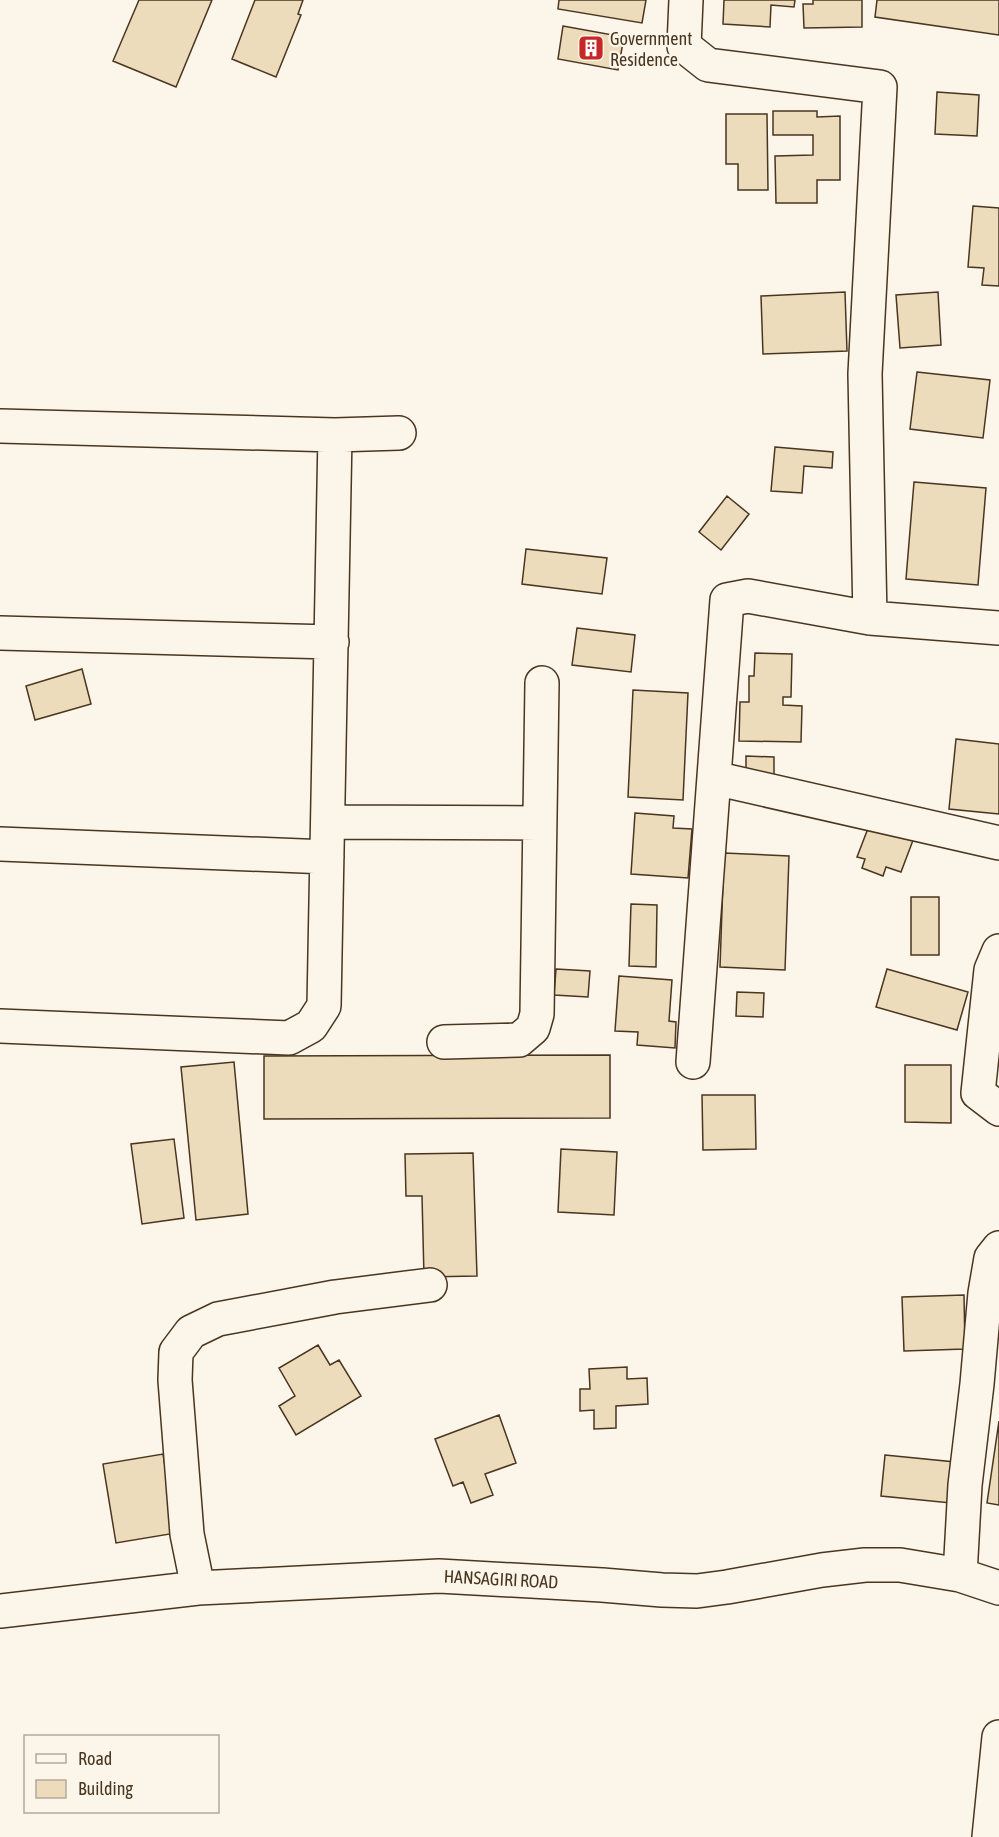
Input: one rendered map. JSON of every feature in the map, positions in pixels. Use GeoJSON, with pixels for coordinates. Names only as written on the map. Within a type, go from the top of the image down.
{"type":"FeatureCollection","features":[{"type":"Feature","properties":{"kind":"street"},"geometry":{"type":"LineString","coordinates":[[686,0],[684,46],[708,65],[880,87],[865,374],[870,618]]}},
{"type":"Feature","properties":{"kind":"street"},"geometry":{"type":"LineString","coordinates":[[0,426],[335,435],[399,433]]}},
{"type":"Feature","properties":{"kind":"street"},"geometry":{"type":"LineString","coordinates":[[0,1026],[289,1038],[311,1026],[324,1006],[335,435]]}},
{"type":"Feature","properties":{"kind":"street"},"geometry":{"type":"LineString","coordinates":[[693,1062],[727,600],[748,596],[870,618],[999,628]]}},
{"type":"Feature","properties":{"kind":"street"},"geometry":{"type":"LineString","coordinates":[[0,633],[332,642]]}},
{"type":"Feature","properties":{"kind":"street"},"geometry":{"type":"LineString","coordinates":[[444,1042],[519,1040],[533,1028],[537,1014],[542,683]]}},
{"type":"Feature","properties":{"kind":"street"},"geometry":{"type":"LineString","coordinates":[[714,778],[999,843]]}},
{"type":"Feature","properties":{"kind":"street"},"geometry":{"type":"LineString","coordinates":[[328,822],[539,823]]}},
{"type":"Feature","properties":{"kind":"street"},"geometry":{"type":"LineString","coordinates":[[0,844],[327,857]]}},
{"type":"Feature","properties":{"kind":"street"},"geometry":{"type":"LineString","coordinates":[[999,951],[991,970],[978,1093],[999,1109]]}},
{"type":"Feature","properties":{"kind":"street"},"geometry":{"type":"LineString","coordinates":[[960,1575],[965,1485],[985,1293],[991,1258],[999,1248]]}},
{"type":"Feature","properties":{"kind":"street"},"geometry":{"type":"LineString","coordinates":[[198,1588],[187,1534],[175,1380],[176,1352],[191,1332],[218,1319],[335,1297],[429,1285]]}},
{"type":"Feature","properties":{"kind":"street","name":"HANSAGIRI ROAD"},"geometry":{"type":"LineString","coordinates":[[0,1611],[198,1588],[439,1576],[697,1591],[865,1565],[900,1565],[960,1575],[999,1588]]}},
{"type":"Feature","properties":{"kind":"street"},"geometry":{"type":"LineString","coordinates":[[989,1837],[999,1737]]}},
{"type":"Feature","properties":{"kind":"building"},"geometry":{"type":"Polygon","coordinates":[[[139,0],[212,0],[176,87],[113,61],[139,0]]]}},
{"type":"Feature","properties":{"kind":"building"},"geometry":{"type":"Polygon","coordinates":[[[255,0],[303,0],[298,14],[301,15],[276,77],[232,59],[255,0]]]}},
{"type":"Feature","properties":{"kind":"building"},"geometry":{"type":"Polygon","coordinates":[[[559,0],[646,0],[642,23],[558,9],[559,0]]]}},
{"type":"Feature","properties":{"kind":"building"},"geometry":{"type":"Polygon","coordinates":[[[724,0],[795,0],[794,7],[771,5],[770,27],[723,24],[724,0]]]}},
{"type":"Feature","properties":{"kind":"building"},"geometry":{"type":"Polygon","coordinates":[[[813,0],[862,0],[862,27],[804,28],[803,4],[813,4],[813,0]]]}},
{"type":"Feature","properties":{"kind":"building"},"geometry":{"type":"Polygon","coordinates":[[[877,0],[999,0],[999,35],[875,17],[877,0]]]}},
{"type":"Feature","properties":{"kind":"building","name":"Government Residence"},"geometry":{"type":"Polygon","coordinates":[[[563,26],[624,37],[618,70],[558,59],[563,26]]]}},
{"type":"Feature","properties":{"kind":"building"},"geometry":{"type":"Polygon","coordinates":[[[937,92],[979,95],[977,136],[935,134],[937,92]]]}},
{"type":"Feature","properties":{"kind":"building"},"geometry":{"type":"Polygon","coordinates":[[[773,111],[817,111],[817,117],[840,116],[840,180],[817,180],[817,203],[776,203],[775,156],[813,155],[813,135],[773,135],[773,111]]]}},
{"type":"Feature","properties":{"kind":"building"},"geometry":{"type":"Polygon","coordinates":[[[726,114],[767,114],[768,190],[738,190],[738,164],[726,164],[726,114]]]}},
{"type":"Feature","properties":{"kind":"building"},"geometry":{"type":"Polygon","coordinates":[[[973,206],[999,208],[999,286],[982,285],[984,268],[968,267],[973,206]]]}},
{"type":"Feature","properties":{"kind":"building"},"geometry":{"type":"Polygon","coordinates":[[[845,292],[847,351],[763,354],[761,296],[845,292]]]}},
{"type":"Feature","properties":{"kind":"building"},"geometry":{"type":"Polygon","coordinates":[[[938,292],[941,345],[900,348],[896,295],[938,292]]]}},
{"type":"Feature","properties":{"kind":"building"},"geometry":{"type":"Polygon","coordinates":[[[917,372],[990,380],[983,438],[910,429],[917,372]]]}},
{"type":"Feature","properties":{"kind":"building"},"geometry":{"type":"Polygon","coordinates":[[[775,447],[833,452],[832,468],[804,466],[802,493],[771,491],[775,447]]]}},
{"type":"Feature","properties":{"kind":"building"},"geometry":{"type":"Polygon","coordinates":[[[914,482],[986,488],[978,585],[906,579],[914,482]]]}},
{"type":"Feature","properties":{"kind":"building"},"geometry":{"type":"Polygon","coordinates":[[[727,496],[749,514],[721,550],[699,532],[727,496]]]}},
{"type":"Feature","properties":{"kind":"building"},"geometry":{"type":"Polygon","coordinates":[[[526,549],[607,558],[602,594],[522,584],[526,549]]]}},
{"type":"Feature","properties":{"kind":"building"},"geometry":{"type":"Polygon","coordinates":[[[577,628],[635,635],[631,672],[572,665],[577,628]]]}},
{"type":"Feature","properties":{"kind":"building"},"geometry":{"type":"Polygon","coordinates":[[[755,653],[792,654],[791,697],[783,697],[783,705],[802,706],[801,742],[739,741],[740,702],[749,702],[749,676],[754,676],[755,653]]]}},
{"type":"Feature","properties":{"kind":"building"},"geometry":{"type":"Polygon","coordinates":[[[82,669],[91,704],[35,720],[26,686],[82,669]]]}},
{"type":"Feature","properties":{"kind":"building"},"geometry":{"type":"Polygon","coordinates":[[[633,690],[688,693],[683,800],[628,797],[633,690]]]}},
{"type":"Feature","properties":{"kind":"building"},"geometry":{"type":"Polygon","coordinates":[[[956,739],[999,744],[999,814],[949,809],[956,739]]]}},
{"type":"Feature","properties":{"kind":"building"},"geometry":{"type":"Polygon","coordinates":[[[746,756],[774,757],[774,778],[746,778],[746,756]]]}},
{"type":"Feature","properties":{"kind":"building"},"geometry":{"type":"Polygon","coordinates":[[[635,813],[674,816],[673,828],[692,829],[688,878],[631,874],[635,813]]]}},
{"type":"Feature","properties":{"kind":"building"},"geometry":{"type":"Polygon","coordinates":[[[872,818],[915,835],[901,872],[886,867],[883,876],[862,868],[865,859],[857,857],[872,818]]]}},
{"type":"Feature","properties":{"kind":"building"},"geometry":{"type":"Polygon","coordinates":[[[724,853],[789,856],[785,970],[720,967],[724,853]]]}},
{"type":"Feature","properties":{"kind":"building"},"geometry":{"type":"Polygon","coordinates":[[[911,897],[939,897],[939,955],[911,955],[911,897]]]}},
{"type":"Feature","properties":{"kind":"building"},"geometry":{"type":"Polygon","coordinates":[[[631,904],[657,905],[656,967],[629,966],[631,904]]]}},
{"type":"Feature","properties":{"kind":"building"},"geometry":{"type":"Polygon","coordinates":[[[556,969],[590,971],[588,997],[554,995],[556,969]]]}},
{"type":"Feature","properties":{"kind":"building"},"geometry":{"type":"Polygon","coordinates":[[[887,969],[968,992],[957,1030],[876,1007],[887,969]]]}},
{"type":"Feature","properties":{"kind":"building"},"geometry":{"type":"Polygon","coordinates":[[[619,976],[672,980],[669,1021],[676,1022],[675,1048],[637,1045],[638,1032],[615,1031],[619,976]]]}},
{"type":"Feature","properties":{"kind":"building"},"geometry":{"type":"Polygon","coordinates":[[[737,992],[764,993],[763,1017],[736,1016],[737,992]]]}},
{"type":"Feature","properties":{"kind":"building"},"geometry":{"type":"Polygon","coordinates":[[[610,1055],[610,1118],[264,1119],[264,1056],[610,1055]]]}},
{"type":"Feature","properties":{"kind":"building"},"geometry":{"type":"Polygon","coordinates":[[[234,1062],[248,1214],[196,1220],[181,1067],[234,1062]]]}},
{"type":"Feature","properties":{"kind":"building"},"geometry":{"type":"Polygon","coordinates":[[[905,1065],[951,1065],[951,1123],[905,1122],[905,1065]]]}},
{"type":"Feature","properties":{"kind":"building"},"geometry":{"type":"Polygon","coordinates":[[[702,1095],[755,1095],[756,1149],[703,1150],[702,1095]]]}},
{"type":"Feature","properties":{"kind":"building"},"geometry":{"type":"Polygon","coordinates":[[[174,1139],[184,1218],[142,1224],[131,1144],[174,1139]]]}},
{"type":"Feature","properties":{"kind":"building"},"geometry":{"type":"Polygon","coordinates":[[[561,1149],[617,1152],[614,1215],[558,1212],[561,1149]]]}},
{"type":"Feature","properties":{"kind":"building"},"geometry":{"type":"Polygon","coordinates":[[[473,1153],[477,1276],[424,1277],[422,1196],[406,1196],[405,1154],[473,1153]]]}},
{"type":"Feature","properties":{"kind":"building"},"geometry":{"type":"Polygon","coordinates":[[[964,1295],[965,1349],[904,1351],[902,1297],[964,1295]]]}},
{"type":"Feature","properties":{"kind":"building"},"geometry":{"type":"Polygon","coordinates":[[[318,1345],[330,1365],[339,1360],[361,1396],[296,1435],[279,1406],[295,1396],[279,1368],[318,1345]]]}},
{"type":"Feature","properties":{"kind":"building"},"geometry":{"type":"Polygon","coordinates":[[[627,1367],[627,1379],[647,1378],[648,1404],[616,1406],[616,1428],[594,1429],[594,1410],[580,1411],[580,1389],[590,1389],[589,1369],[627,1367]]]}},
{"type":"Feature","properties":{"kind":"building"},"geometry":{"type":"Polygon","coordinates":[[[499,1415],[516,1463],[485,1474],[493,1495],[471,1503],[463,1482],[453,1486],[435,1439],[499,1415]]]}},
{"type":"Feature","properties":{"kind":"building"},"geometry":{"type":"Polygon","coordinates":[[[999,1421],[999,1505],[987,1503],[999,1421]]]}},
{"type":"Feature","properties":{"kind":"building"},"geometry":{"type":"Polygon","coordinates":[[[163,1454],[176,1533],[116,1543],[103,1464],[163,1454]]]}},
{"type":"Feature","properties":{"kind":"building"},"geometry":{"type":"Polygon","coordinates":[[[885,1455],[955,1462],[951,1503],[881,1496],[885,1455]]]}},
{"type":"Feature","properties":{"kind":"place","name":"Government Residence"},"geometry":{"type":"Point","coordinates":[591,48]}}]}
